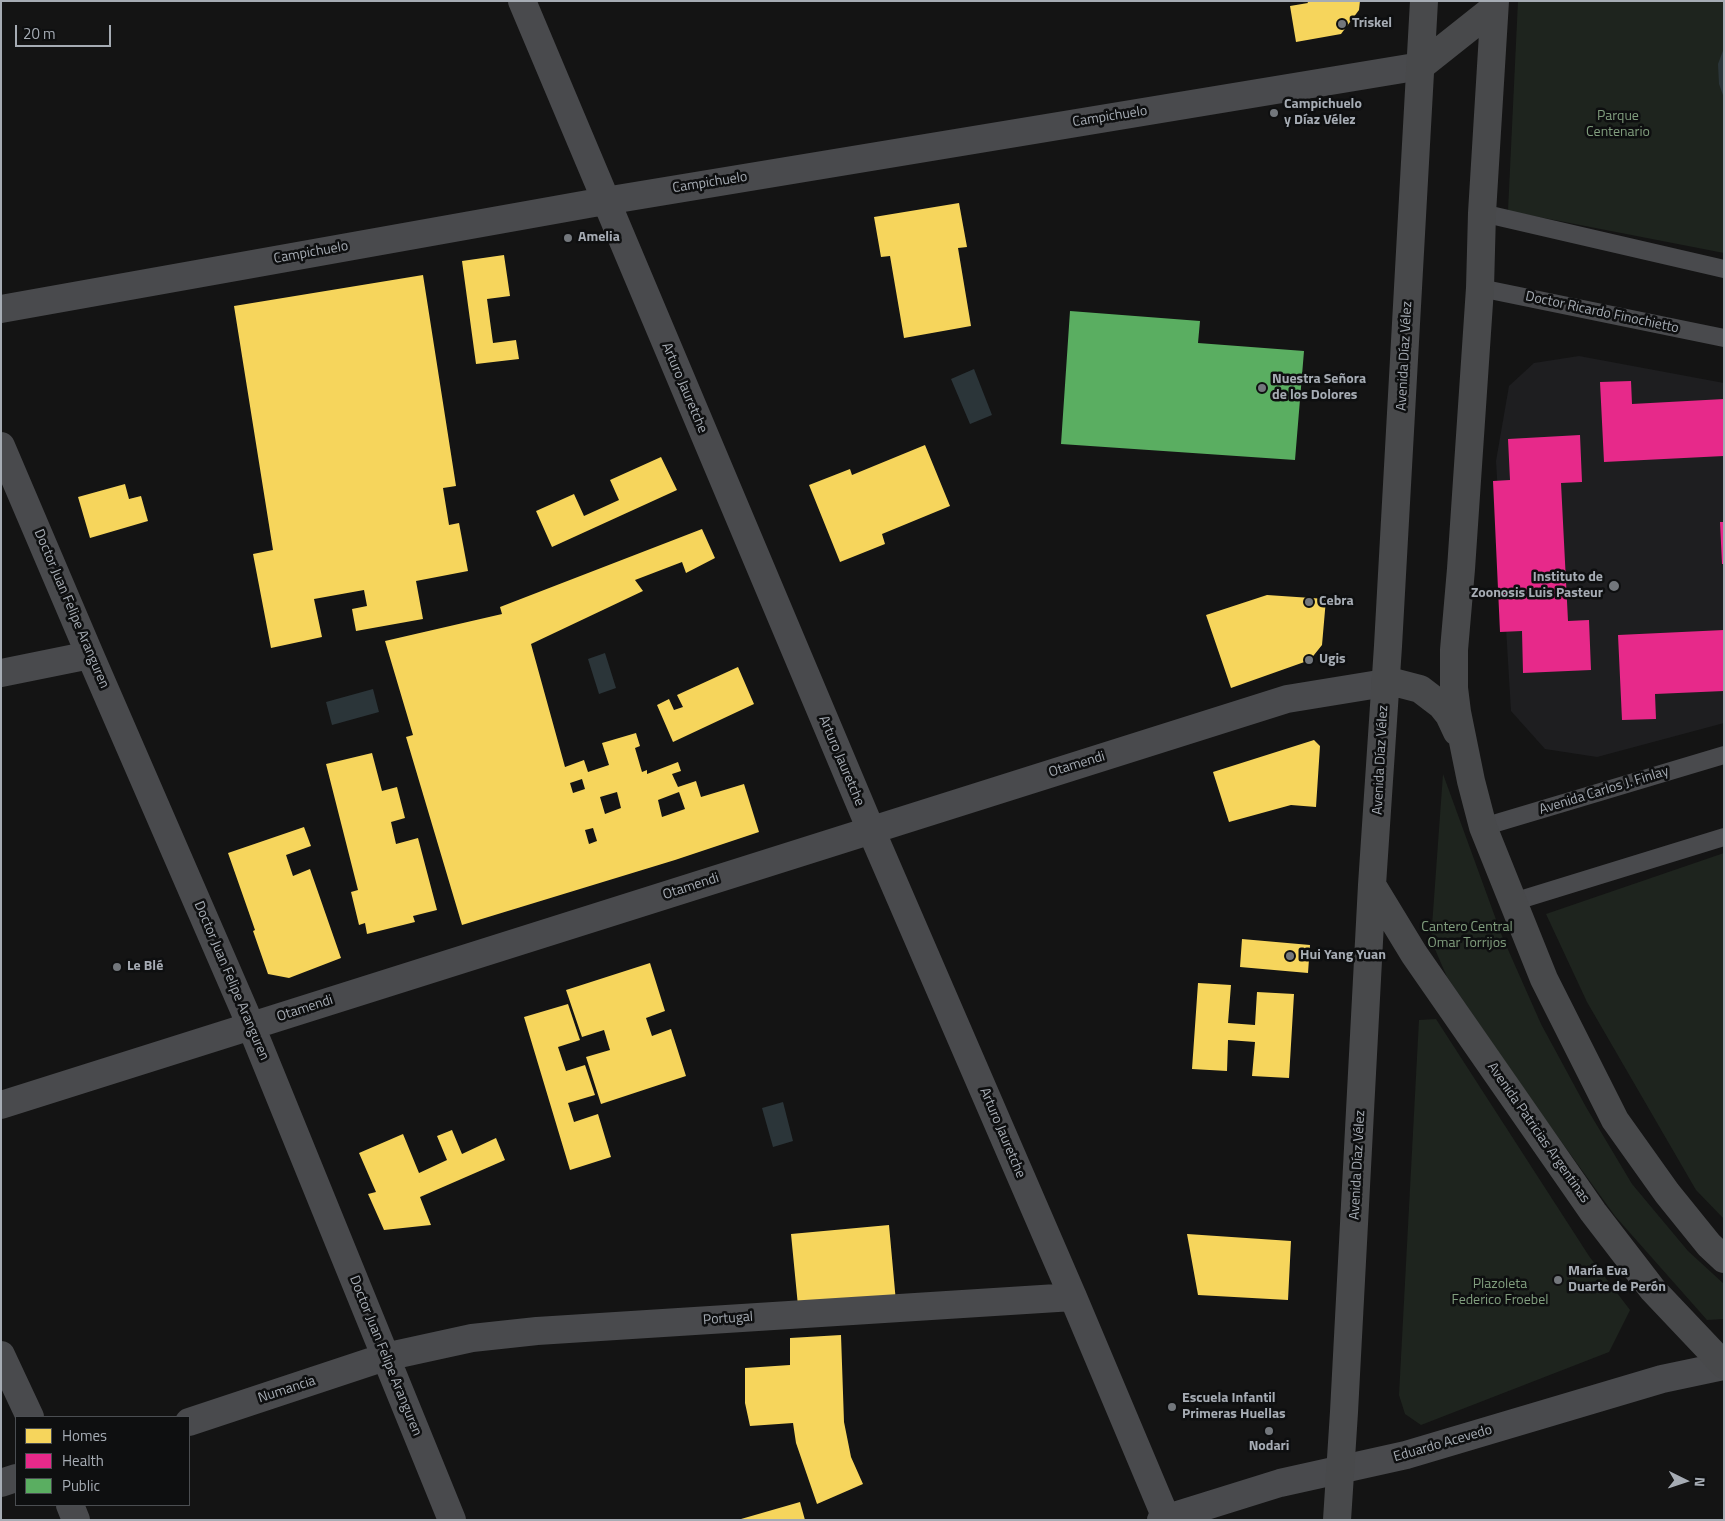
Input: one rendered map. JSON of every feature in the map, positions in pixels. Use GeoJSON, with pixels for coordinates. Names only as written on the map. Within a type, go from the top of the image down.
{"type":"FeatureCollection","features":[{"type":"Feature","properties":{"kind":"main road","name":"Avenida Díaz Vélez"},"geometry":{"type":"LineString","coordinates":[[1337,1520],[1424,1]]}},
{"type":"Feature","properties":{"kind":"main road"},"geometry":{"type":"LineString","coordinates":[[1421,66],[1494,5]]}},
{"type":"Feature","properties":{"kind":"main road"},"geometry":{"type":"LineString","coordinates":[[1494,5],[1482,213],[1480,288],[1454,650],[1456,704],[1464,749],[1483,827],[1544,979],[1615,1120],[1666,1193],[1709,1245],[1724,1259]]}},
{"type":"Feature","properties":{"kind":"main road"},"geometry":{"type":"LineString","coordinates":[[1385,683],[1397,682],[1411,685],[1432,697],[1449,715],[1464,749]]}},
{"type":"Feature","properties":{"kind":"main road","name":"Avenida Patricias Argentinas"},"geometry":{"type":"LineString","coordinates":[[1372,885],[1424,968],[1593,1212],[1653,1290],[1724,1366]]}},
{"type":"Feature","properties":{"kind":"street","name":"Arturo Jauretche"},"geometry":{"type":"LineString","coordinates":[[522,1],[871,830],[1073,1297],[1163,1519]]}},
{"type":"Feature","properties":{"kind":"street","name":"Campichuelo"},"geometry":{"type":"LineString","coordinates":[[1,310],[605,201],[1421,66]]}},
{"type":"Feature","properties":{"kind":"street","name":"Doctor Juan Felipe Aranguren"},"geometry":{"type":"LineString","coordinates":[[1,446],[251,1026],[452,1520]]}},
{"type":"Feature","properties":{"kind":"street"},"geometry":{"type":"LineString","coordinates":[[1,673],[90,654]]}},
{"type":"Feature","properties":{"kind":"street","name":"Otamendi"},"geometry":{"type":"LineString","coordinates":[[1,1105],[1287,699],[1385,683]]}},
{"type":"Feature","properties":{"kind":"street","name":"Portugal"},"geometry":{"type":"LineString","coordinates":[[385,1357],[472,1338],[537,1330],[1073,1297]]}},
{"type":"Feature","properties":{"kind":"street"},"geometry":{"type":"LineString","coordinates":[[1,1355],[30,1416]]}},
{"type":"Feature","properties":{"kind":"street","name":"Numancia"},"geometry":{"type":"LineString","coordinates":[[190,1422],[385,1357]]}},
{"type":"Feature","properties":{"kind":"street","name":"Eduardo Acevedo"},"geometry":{"type":"LineString","coordinates":[[1163,1519],[1280,1483],[1406,1455],[1662,1379],[1724,1366]]}},
{"type":"Feature","properties":{"kind":"street"},"geometry":{"type":"LineString","coordinates":[[1,1483],[15,1478]]}},
{"type":"Feature","properties":{"kind":"street"},"geometry":{"type":"LineString","coordinates":[[70,1506],[76,1520]]}},
{"type":"Feature","properties":{"kind":"lane"},"geometry":{"type":"LineString","coordinates":[[1482,213],[1724,270]]}},
{"type":"Feature","properties":{"kind":"lane","name":"Doctor Ricardo Finochietto"},"geometry":{"type":"LineString","coordinates":[[1480,288],[1724,338]]}},
{"type":"Feature","properties":{"kind":"lane","name":"Avenida Carlos J. Finlay"},"geometry":{"type":"LineString","coordinates":[[1483,827],[1724,756]]}},
{"type":"Feature","properties":{"kind":"lane"},"geometry":{"type":"LineString","coordinates":[[1513,902],[1724,837]]}},
{"type":"Feature","properties":{"kind":"shaded area"},"geometry":{"type":"Polygon","coordinates":[[[1724,48],[1724,98],[1719,84],[1718,64],[1724,48]]]}},
{"type":"Feature","properties":{"kind":"shaded area","name":"Instituto de Zoonosis Luis Pasteur"},"geometry":{"type":"Polygon","coordinates":[[[1579,356],[1724,383],[1724,723],[1597,757],[1545,749],[1511,711],[1496,461],[1509,386],[1534,363],[1579,356]]]}},
{"type":"Feature","properties":{"kind":"shaded area"},"geometry":{"type":"Polygon","coordinates":[[[974,369],[992,415],[970,424],[951,379],[974,369]]]}},
{"type":"Feature","properties":{"kind":"shaded area"},"geometry":{"type":"Polygon","coordinates":[[[605,653],[616,688],[599,694],[588,659],[605,653]]]}},
{"type":"Feature","properties":{"kind":"shaded area"},"geometry":{"type":"Polygon","coordinates":[[[373,689],[379,712],[332,725],[326,702],[373,689]]]}},
{"type":"Feature","properties":{"kind":"shaded area"},"geometry":{"type":"Polygon","coordinates":[[[783,1102],[793,1141],[773,1147],[762,1108],[783,1102]]]}},
{"type":"Feature","properties":{"kind":"green space","name":"Parque Centenario"},"geometry":{"type":"Polygon","coordinates":[[[1518,1],[1724,1],[1724,253],[1508,211],[1518,1]]]}},
{"type":"Feature","properties":{"kind":"green space","name":"Cantero Central Omar Torrijos"},"geometry":{"type":"Polygon","coordinates":[[[1443,774],[1502,936],[1541,1024],[1586,1107],[1632,1184],[1688,1251],[1724,1284],[1724,1319],[1707,1320],[1615,1216],[1537,1108],[1447,977],[1431,940],[1443,774]]]}},
{"type":"Feature","properties":{"kind":"green space"},"geometry":{"type":"Polygon","coordinates":[[[1724,853],[1724,1219],[1696,1190],[1587,1002],[1546,914],[1724,853]]]}},
{"type":"Feature","properties":{"kind":"green space","name":"Plazoleta Federico Froebel"},"geometry":{"type":"Polygon","coordinates":[[[1436,1019],[1589,1256],[1630,1310],[1609,1352],[1421,1425],[1405,1414],[1399,1395],[1419,1020],[1436,1019]]]}},
{"type":"Feature","properties":{"kind":"building: Homes"},"geometry":{"type":"Polygon","coordinates":[[[1307,1],[1360,1],[1359,10],[1341,34],[1296,42],[1290,6],[1308,3],[1307,1]]]}},
{"type":"Feature","properties":{"kind":"building: Homes"},"geometry":{"type":"Polygon","coordinates":[[[959,203],[967,247],[958,248],[971,326],[904,338],[890,256],[881,257],[874,217],[959,203]]]}},
{"type":"Feature","properties":{"kind":"building: Homes"},"geometry":{"type":"Polygon","coordinates":[[[504,255],[510,296],[487,299],[493,343],[516,340],[519,359],[476,364],[462,261],[504,255]]]}},
{"type":"Feature","properties":{"kind":"building: Homes"},"geometry":{"type":"Polygon","coordinates":[[[423,275],[456,486],[443,488],[449,525],[459,523],[468,571],[416,581],[423,619],[356,631],[352,609],[367,606],[364,590],[314,599],[322,637],[271,648],[253,554],[273,550],[234,306],[423,275]]]}},
{"type":"Feature","properties":{"kind":"building: Homes"},"geometry":{"type":"Polygon","coordinates":[[[925,445],[950,506],[882,534],[885,544],[840,562],[809,485],[850,469],[852,475],[925,445]]]}},
{"type":"Feature","properties":{"kind":"building: Homes"},"geometry":{"type":"Polygon","coordinates":[[[661,457],[677,490],[552,547],[536,511],[574,494],[584,516],[619,500],[610,480],[661,457]]]}},
{"type":"Feature","properties":{"kind":"building: Homes"},"geometry":{"type":"Polygon","coordinates":[[[125,484],[129,499],[141,496],[148,521],[90,538],[78,497],[125,484]]]}},
{"type":"Feature","properties":{"kind":"building: Homes"},"geometry":{"type":"Polygon","coordinates":[[[702,529],[715,558],[686,573],[682,562],[635,580],[643,591],[531,644],[565,767],[584,760],[588,772],[609,765],[602,743],[636,733],[640,746],[635,748],[642,772],[647,770],[647,774],[678,762],[681,771],[672,774],[678,787],[696,781],[701,797],[744,784],[759,832],[675,860],[462,925],[406,737],[413,735],[385,641],[502,614],[500,607],[702,529]],[[582,779],[570,783],[573,793],[585,789],[582,779]],[[617,792],[600,797],[605,814],[621,808],[617,792]],[[679,792],[658,800],[662,817],[685,809],[679,792]],[[593,828],[585,830],[589,844],[597,841],[593,828]]]}},
{"type":"Feature","properties":{"kind":"building: Homes"},"geometry":{"type":"Polygon","coordinates":[[[1267,595],[1326,599],[1322,645],[1310,660],[1231,688],[1206,615],[1267,595]]]}},
{"type":"Feature","properties":{"kind":"building: Homes"},"geometry":{"type":"Polygon","coordinates":[[[738,667],[754,704],[673,742],[657,705],[669,699],[674,710],[683,707],[677,695],[738,667]]]}},
{"type":"Feature","properties":{"kind":"building: Homes"},"geometry":{"type":"Polygon","coordinates":[[[1314,740],[1320,746],[1316,807],[1291,805],[1229,822],[1213,772],[1314,740]]]}},
{"type":"Feature","properties":{"kind":"building: Homes"},"geometry":{"type":"Polygon","coordinates":[[[372,753],[382,791],[397,787],[405,818],[391,822],[396,844],[418,838],[437,910],[413,916],[415,922],[367,934],[365,923],[359,925],[351,892],[358,890],[326,764],[372,753]]]}},
{"type":"Feature","properties":{"kind":"building: Homes"},"geometry":{"type":"Polygon","coordinates":[[[304,827],[311,846],[286,855],[293,876],[310,869],[341,958],[289,978],[268,974],[228,853],[304,827]]]}},
{"type":"Feature","properties":{"kind":"building: Homes"},"geometry":{"type":"Polygon","coordinates":[[[1242,939],[1310,945],[1308,973],[1240,967],[1242,939]]]}},
{"type":"Feature","properties":{"kind":"building: Homes"},"geometry":{"type":"Polygon","coordinates":[[[650,963],[665,1011],[646,1018],[652,1036],[671,1029],[686,1076],[601,1104],[586,1057],[610,1050],[604,1030],[582,1037],[566,990],[650,963]]]}},
{"type":"Feature","properties":{"kind":"building: Homes"},"geometry":{"type":"Polygon","coordinates":[[[1198,983],[1231,985],[1228,1023],[1255,1025],[1257,992],[1294,994],[1289,1078],[1252,1076],[1255,1042],[1228,1040],[1227,1071],[1192,1069],[1198,983]]]}},
{"type":"Feature","properties":{"kind":"building: Homes"},"geometry":{"type":"Polygon","coordinates":[[[568,1004],[580,1040],[558,1047],[566,1071],[585,1065],[595,1095],[568,1103],[574,1122],[598,1114],[611,1157],[570,1170],[524,1017],[568,1004]]]}},
{"type":"Feature","properties":{"kind":"building: Homes"},"geometry":{"type":"Polygon","coordinates":[[[452,1130],[462,1154],[496,1138],[505,1160],[420,1197],[431,1225],[384,1230],[368,1194],[376,1192],[359,1153],[403,1134],[419,1173],[447,1160],[437,1136],[452,1130]]]}},
{"type":"Feature","properties":{"kind":"building: Homes"},"geometry":{"type":"Polygon","coordinates":[[[889,1225],[896,1302],[798,1306],[791,1234],[889,1225]]]}},
{"type":"Feature","properties":{"kind":"building: Homes"},"geometry":{"type":"Polygon","coordinates":[[[1187,1234],[1291,1241],[1288,1300],[1198,1295],[1187,1234]]]}},
{"type":"Feature","properties":{"kind":"building: Homes"},"geometry":{"type":"Polygon","coordinates":[[[841,1335],[844,1422],[851,1457],[863,1484],[817,1504],[796,1443],[793,1423],[750,1426],[745,1403],[745,1368],[790,1365],[790,1338],[841,1335]]]}},
{"type":"Feature","properties":{"kind":"building: Homes"},"geometry":{"type":"Polygon","coordinates":[[[800,1502],[805,1520],[741,1520],[741,1519],[800,1502]]]}},
{"type":"Feature","properties":{"kind":"building: Health"},"geometry":{"type":"Polygon","coordinates":[[[1631,381],[1632,404],[1724,399],[1724,456],[1604,462],[1600,382],[1631,381]]]}},
{"type":"Feature","properties":{"kind":"building: Health"},"geometry":{"type":"Polygon","coordinates":[[[1580,435],[1582,482],[1561,483],[1568,621],[1589,620],[1591,670],[1523,673],[1522,631],[1500,632],[1493,481],[1510,480],[1508,439],[1580,435]]]}},
{"type":"Feature","properties":{"kind":"building: Health"},"geometry":{"type":"Polygon","coordinates":[[[1720,522],[1724,522],[1724,564],[1722,564],[1720,522]]]}},
{"type":"Feature","properties":{"kind":"building: Health"},"geometry":{"type":"Polygon","coordinates":[[[1724,630],[1724,691],[1655,694],[1656,719],[1622,720],[1618,635],[1724,630]]]}},
{"type":"Feature","properties":{"kind":"building: Public"},"geometry":{"type":"Polygon","coordinates":[[[1070,311],[1200,321],[1198,343],[1304,351],[1295,460],[1061,444],[1070,311]]]}},
{"type":"Feature","properties":{"kind":"place","name":"Triskel"},"geometry":{"type":"Point","coordinates":[1342,24]}},
{"type":"Feature","properties":{"kind":"place","name":"Campichuelo y Díaz Vélez"},"geometry":{"type":"Point","coordinates":[1274,113]}},
{"type":"Feature","properties":{"kind":"place","name":"Amelia"},"geometry":{"type":"Point","coordinates":[568,238]}},
{"type":"Feature","properties":{"kind":"place","name":"Nuestra Señora de los Dolores"},"geometry":{"type":"Point","coordinates":[1262,388]}},
{"type":"Feature","properties":{"kind":"place","name":"Instituto de Zoonosis Luis Pasteur"},"geometry":{"type":"Point","coordinates":[1614,586]}},
{"type":"Feature","properties":{"kind":"place","name":"Cebra"},"geometry":{"type":"Point","coordinates":[1309,602]}},
{"type":"Feature","properties":{"kind":"place","name":"Ugis"},"geometry":{"type":"Point","coordinates":[1309,660]}},
{"type":"Feature","properties":{"kind":"place","name":"Hui Yang Yuan"},"geometry":{"type":"Point","coordinates":[1290,956]}},
{"type":"Feature","properties":{"kind":"place","name":"Le Blé"},"geometry":{"type":"Point","coordinates":[117,967]}},
{"type":"Feature","properties":{"kind":"place","name":"María Eva Duarte de Perón"},"geometry":{"type":"Point","coordinates":[1558,1280]}},
{"type":"Feature","properties":{"kind":"place","name":"Escuela Infantil Primeras Huellas"},"geometry":{"type":"Point","coordinates":[1172,1407]}},
{"type":"Feature","properties":{"kind":"place","name":"Nodari"},"geometry":{"type":"Point","coordinates":[1269,1431]}}]}
